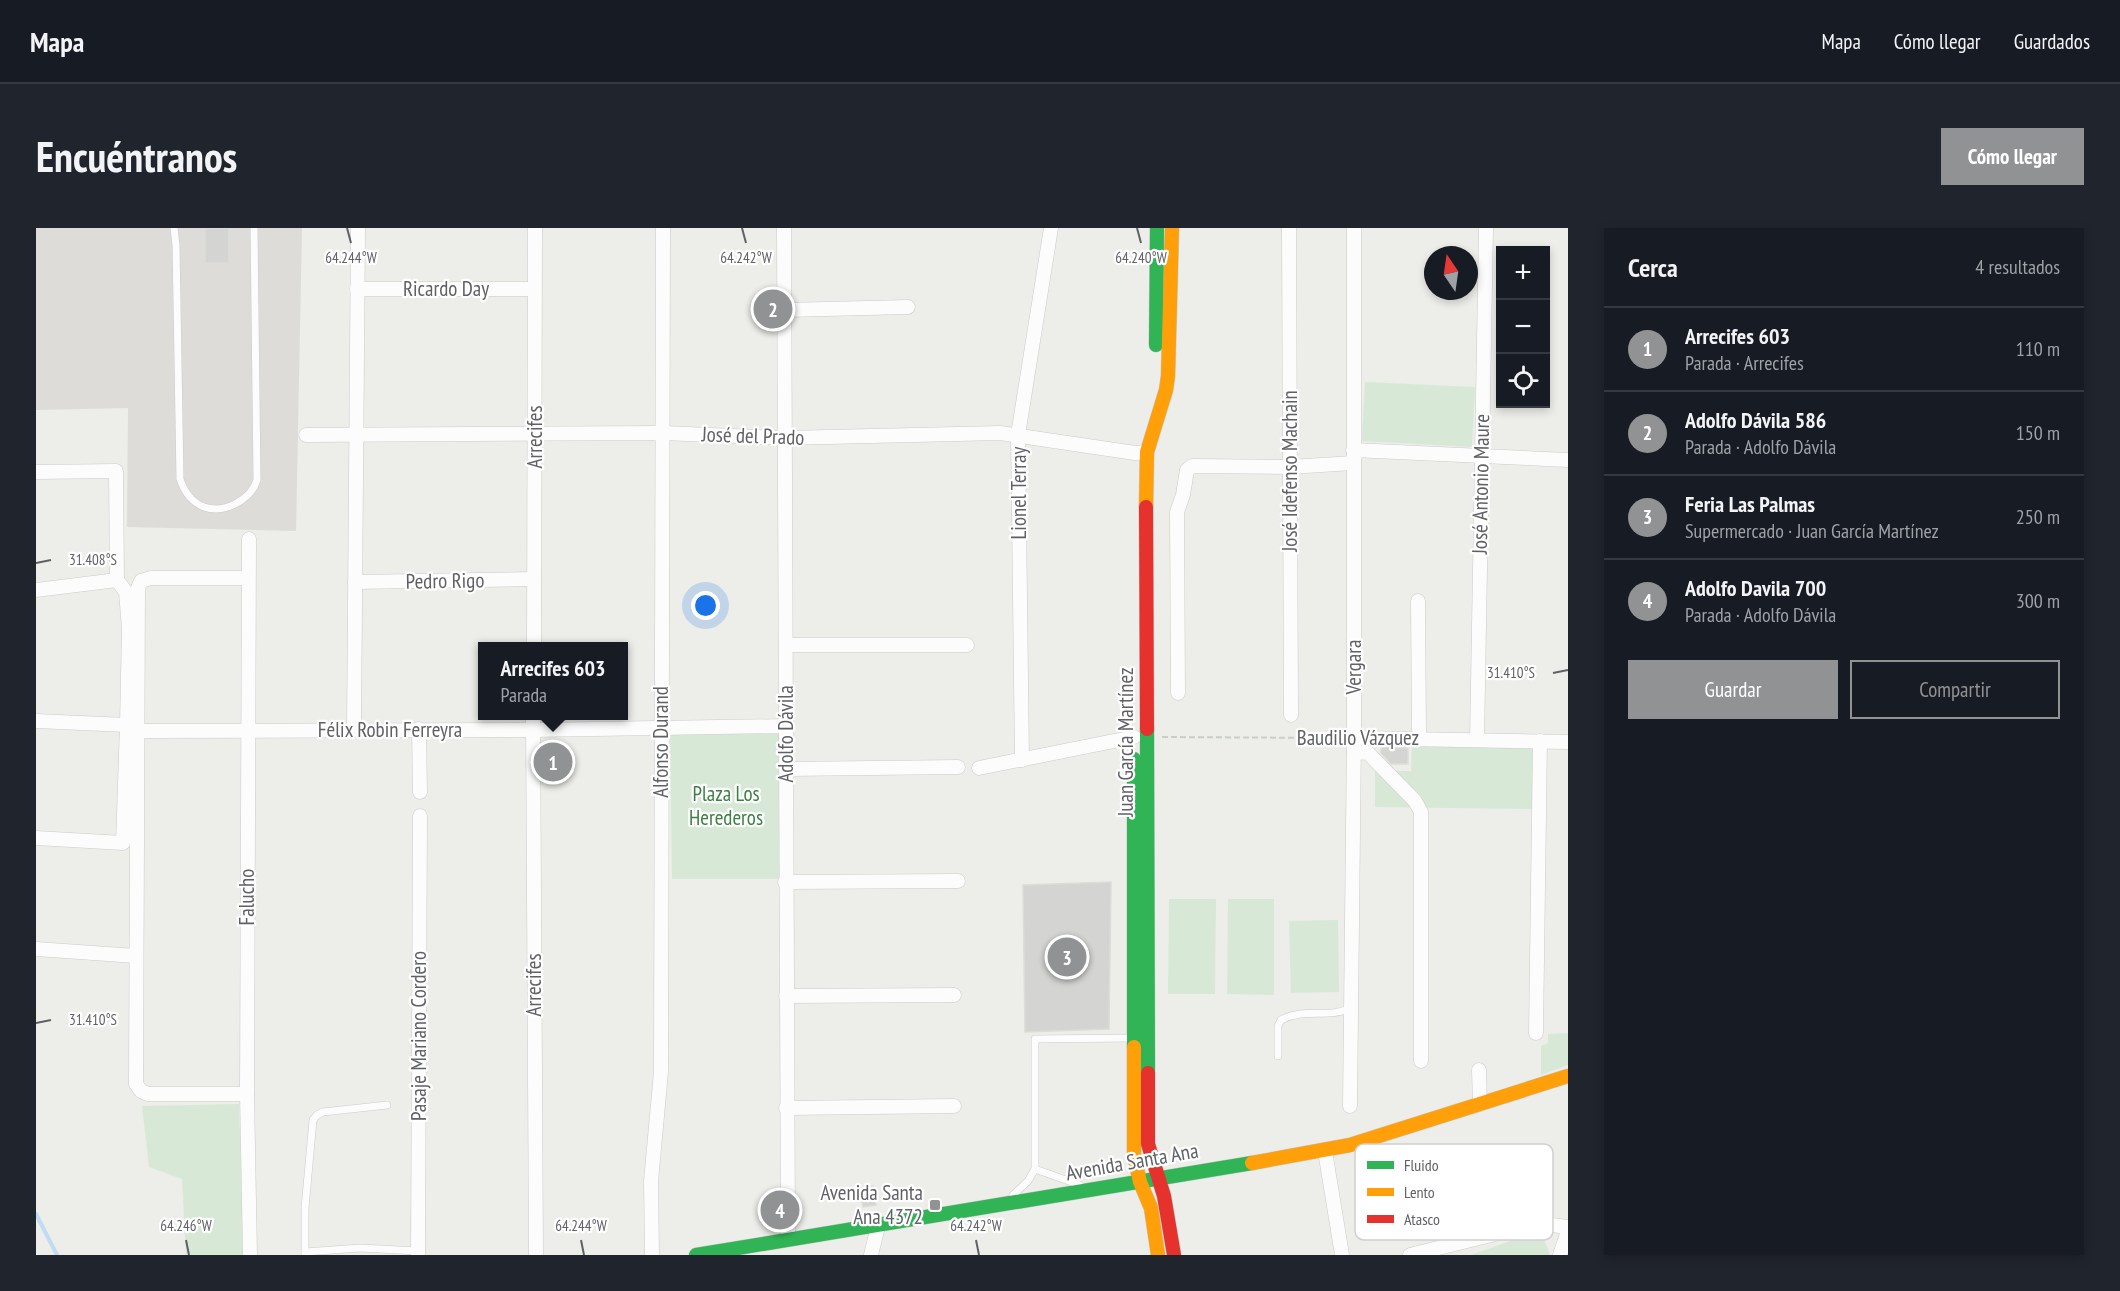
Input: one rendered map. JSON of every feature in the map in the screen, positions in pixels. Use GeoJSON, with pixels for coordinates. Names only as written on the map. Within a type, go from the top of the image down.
{"type":"FeatureCollection","features":[{"type":"Feature","properties":{"kind":"main road","name":"Juan García Martínez"},"geometry":{"type":"LineString","coordinates":[[1157,228],[1154,381],[1141,452],[1140,737],[1133,1038],[1135,1165],[1151,1208],[1158,1255]]}},
{"type":"Feature","properties":{"kind":"main road","name":"Juan García Martínez"},"geometry":{"type":"LineString","coordinates":[[1141,452],[1166,390],[1168,376],[1172,228]]}},
{"type":"Feature","properties":{"kind":"main road","name":"Juan García Martínez"},"geometry":{"type":"LineString","coordinates":[[1140,737],[1148,1144],[1167,1208],[1174,1255]]}},
{"type":"Feature","properties":{"kind":"main road","name":"Avenida Santa Ana"},"geometry":{"type":"LineString","coordinates":[[696,1255],[1350,1145],[1568,1076]]}},
{"type":"Feature","properties":{"kind":"street"},"geometry":{"type":"LineString","coordinates":[[354,729],[358,228]]}},
{"type":"Feature","properties":{"kind":"street","name":"Arrecifes"},"geometry":{"type":"LineString","coordinates":[[534,642],[535,228]]}},
{"type":"Feature","properties":{"kind":"street","name":"Alfonso Durand"},"geometry":{"type":"LineString","coordinates":[[652,1255],[651,1174],[661,1072],[663,228]]}},
{"type":"Feature","properties":{"kind":"street","name":"Adolfo Dávila"},"geometry":{"type":"LineString","coordinates":[[784,228],[788,1239]]}},
{"type":"Feature","properties":{"kind":"street","name":"Lionel Terray"},"geometry":{"type":"LineString","coordinates":[[1022,760],[1018,435],[1051,228]]}},
{"type":"Feature","properties":{"kind":"street","name":"José Idefenso Machain"},"geometry":{"type":"LineString","coordinates":[[1290,228],[1291,715]]}},
{"type":"Feature","properties":{"kind":"street","name":"Vergara"},"geometry":{"type":"LineString","coordinates":[[1350,1106],[1354,752],[1354,228]]}},
{"type":"Feature","properties":{"kind":"street","name":"José Antonio Maure"},"geometry":{"type":"LineString","coordinates":[[1477,740],[1486,228]]}},
{"type":"Feature","properties":{"kind":"street","name":"Ricardo Day"},"geometry":{"type":"LineString","coordinates":[[357,289],[534,289]]}},
{"type":"Feature","properties":{"kind":"street"},"geometry":{"type":"LineString","coordinates":[[785,310],[908,307]]}},
{"type":"Feature","properties":{"kind":"street","name":"José del Prado"},"geometry":{"type":"LineString","coordinates":[[306,435],[663,433],[785,438],[1000,433],[1141,452]]}},
{"type":"Feature","properties":{"kind":"street"},"geometry":{"type":"LineString","coordinates":[[1178,693],[1177,512],[1183,495],[1187,470],[1192,466],[1290,467],[1353,457],[1568,460]]}},
{"type":"Feature","properties":{"kind":"street"},"geometry":{"type":"LineString","coordinates":[[36,471],[116,471],[117,580],[126,592],[129,629],[136,956],[136,1084],[141,1091],[148,1094],[247,1094]]}},
{"type":"Feature","properties":{"kind":"street","name":"Falucho"},"geometry":{"type":"LineString","coordinates":[[249,539],[247,1094],[250,1255]]}},
{"type":"Feature","properties":{"kind":"street"},"geometry":{"type":"LineString","coordinates":[[36,838],[123,843],[132,728],[138,588],[141,581],[151,578],[248,578]]}},
{"type":"Feature","properties":{"kind":"street","name":"Pedro Rigo"},"geometry":{"type":"LineString","coordinates":[[355,582],[534,579]]}},
{"type":"Feature","properties":{"kind":"street"},"geometry":{"type":"LineString","coordinates":[[36,590],[117,580]]}},
{"type":"Feature","properties":{"kind":"street"},"geometry":{"type":"LineString","coordinates":[[1418,600],[1419,738]]}},
{"type":"Feature","properties":{"kind":"street"},"geometry":{"type":"LineString","coordinates":[[786,645],[967,645]]}},
{"type":"Feature","properties":{"kind":"street","name":"Arrecifes"},"geometry":{"type":"LineString","coordinates":[[533,720],[536,1255]]}},
{"type":"Feature","properties":{"kind":"street","name":"Félix Robin Ferreyra"},"geometry":{"type":"LineString","coordinates":[[36,721],[132,728],[248,730],[533,730],[786,726]]}},
{"type":"Feature","properties":{"kind":"street"},"geometry":{"type":"LineString","coordinates":[[419,729],[420,792]]}},
{"type":"Feature","properties":{"kind":"street"},"geometry":{"type":"LineString","coordinates":[[980,768],[1140,737]]}},
{"type":"Feature","properties":{"kind":"street","name":"Baudilio Vázquez"},"geometry":{"type":"LineString","coordinates":[[1354,738],[1568,742]]}},
{"type":"Feature","properties":{"kind":"street"},"geometry":{"type":"LineString","coordinates":[[1536,1033],[1540,741]]}},
{"type":"Feature","properties":{"kind":"street"},"geometry":{"type":"LineString","coordinates":[[1354,752],[1368,753],[1415,801],[1421,812],[1421,1061]]}},
{"type":"Feature","properties":{"kind":"street"},"geometry":{"type":"LineString","coordinates":[[787,769],[958,767]]}},
{"type":"Feature","properties":{"kind":"street","name":"Pasaje Mariano Cordero"},"geometry":{"type":"LineString","coordinates":[[418,1253],[420,816]]}},
{"type":"Feature","properties":{"kind":"street"},"geometry":{"type":"LineString","coordinates":[[785,882],[958,881]]}},
{"type":"Feature","properties":{"kind":"street"},"geometry":{"type":"LineString","coordinates":[[36,948],[136,956]]}},
{"type":"Feature","properties":{"kind":"street"},"geometry":{"type":"LineString","coordinates":[[786,996],[954,995]]}},
{"type":"Feature","properties":{"kind":"street"},"geometry":{"type":"LineString","coordinates":[[1479,1070],[1480,1104]]}},
{"type":"Feature","properties":{"kind":"street"},"geometry":{"type":"LineString","coordinates":[[786,1108],[954,1106]]}},
{"type":"Feature","properties":{"kind":"street"},"geometry":{"type":"LineString","coordinates":[[1325,1150],[1342,1255]]}},
{"type":"Feature","properties":{"kind":"street"},"geometry":{"type":"LineString","coordinates":[[872,1255],[878,1226]]}},
{"type":"Feature","properties":{"kind":"street"},"geometry":{"type":"LineString","coordinates":[[1553,1226],[1568,1229],[1560,1255]]}},
{"type":"Feature","properties":{"kind":"street"},"geometry":{"type":"LineString","coordinates":[[1410,1255],[1471,1240]]}},
{"type":"Feature","properties":{"kind":"lane"},"geometry":{"type":"LineString","coordinates":[[174,228],[180,479],[183,490],[189,498],[204,507],[221,508],[239,502],[248,496],[255,488],[257,480],[254,228]]}},
{"type":"Feature","properties":{"kind":"lane"},"geometry":{"type":"LineString","coordinates":[[1278,1056],[1278,1026],[1281,1020],[1303,1012],[1337,1014],[1351,1008]]}},
{"type":"Feature","properties":{"kind":"lane"},"geometry":{"type":"LineString","coordinates":[[995,1206],[1020,1190],[1035,1169],[1035,1039],[1133,1038]]}},
{"type":"Feature","properties":{"kind":"lane"},"geometry":{"type":"LineString","coordinates":[[387,1105],[317,1114],[314,1120],[305,1209],[305,1254],[360,1248],[418,1253]]}},
{"type":"Feature","properties":{"kind":"lane"},"geometry":{"type":"LineString","coordinates":[[1035,1169],[1096,1189]]}},
{"type":"Feature","properties":{"kind":"path","name":"Baudilio Vázquez"},"geometry":{"type":"LineString","coordinates":[[1140,737],[1354,738]]}},
{"type":"Feature","properties":{"kind":"shaded area"},"geometry":{"type":"Polygon","coordinates":[[[36,228],[302,228],[296,531],[127,527],[128,408],[36,410],[36,228]]]}},
{"type":"Feature","properties":{"kind":"green space"},"geometry":{"type":"Polygon","coordinates":[[[1365,382],[1475,387],[1472,447],[1362,441],[1365,382]]]}},
{"type":"Feature","properties":{"kind":"green space","name":"Plaza Los Herederos"},"geometry":{"type":"Polygon","coordinates":[[[670,732],[779,734],[781,879],[672,879],[670,732]]]}},
{"type":"Feature","properties":{"kind":"green space"},"geometry":{"type":"Polygon","coordinates":[[[1412,746],[1537,747],[1536,809],[1375,807],[1375,771],[1411,771],[1412,746]]]}},
{"type":"Feature","properties":{"kind":"green space"},"geometry":{"type":"Polygon","coordinates":[[[1169,899],[1216,899],[1215,994],[1168,994],[1169,899]]]}},
{"type":"Feature","properties":{"kind":"green space"},"geometry":{"type":"Polygon","coordinates":[[[1228,899],[1274,899],[1274,995],[1227,994],[1228,899]]]}},
{"type":"Feature","properties":{"kind":"green space"},"geometry":{"type":"Polygon","coordinates":[[[1338,920],[1339,992],[1291,993],[1289,921],[1338,920]]]}},
{"type":"Feature","properties":{"kind":"green space"},"geometry":{"type":"Polygon","coordinates":[[[1568,1033],[1568,1065],[1541,1075],[1541,1046],[1548,1043],[1548,1034],[1568,1033]]]}},
{"type":"Feature","properties":{"kind":"green space"},"geometry":{"type":"Polygon","coordinates":[[[239,1104],[244,1255],[186,1255],[182,1179],[149,1167],[142,1106],[239,1104]]]}},
{"type":"Feature","properties":{"kind":"green space"},"geometry":{"type":"Polygon","coordinates":[[[1513,1240],[1544,1240],[1550,1255],[1471,1255],[1513,1240]]]}},
{"type":"Feature","properties":{"kind":"building"},"geometry":{"type":"Polygon","coordinates":[[[205,228],[229,228],[229,263],[205,263],[205,228]]]}},
{"type":"Feature","properties":{"kind":"building"},"geometry":{"type":"Polygon","coordinates":[[[1381,747],[1408,748],[1408,764],[1391,764],[1381,753],[1381,747]]]}},
{"type":"Feature","properties":{"kind":"building"},"geometry":{"type":"Polygon","coordinates":[[[1111,882],[1109,1029],[1025,1032],[1023,885],[1111,882]]]}},
{"type":"Feature","properties":{"kind":"building"},"geometry":{"type":"Polygon","coordinates":[[[873,1186],[876,1205],[863,1207],[860,1188],[873,1186]]]}},
{"type":"Feature","properties":{"kind":"waterway"},"geometry":{"type":"LineString","coordinates":[[36,1214],[57,1255]]}},
{"type":"Feature","properties":{"kind":"traffic: fast"},"geometry":{"type":"LineString","coordinates":[[1156,345],[1157,228]]}},
{"type":"Feature","properties":{"kind":"traffic: fast"},"geometry":{"type":"LineString","coordinates":[[1147,729],[1148,1073]]}},
{"type":"Feature","properties":{"kind":"traffic: fast"},"geometry":{"type":"LineString","coordinates":[[1134,759],[1134,1047]]}},
{"type":"Feature","properties":{"kind":"traffic: fast"},"geometry":{"type":"LineString","coordinates":[[696,1255],[1252,1163]]}},
{"type":"Feature","properties":{"kind":"traffic: slow"},"geometry":{"type":"LineString","coordinates":[[1146,507],[1147,452],[1166,390],[1168,376],[1172,228]]}},
{"type":"Feature","properties":{"kind":"traffic: slow"},"geometry":{"type":"LineString","coordinates":[[1134,1047],[1134,1155],[1140,1182],[1151,1208],[1158,1255]]}},
{"type":"Feature","properties":{"kind":"traffic: slow"},"geometry":{"type":"LineString","coordinates":[[1252,1163],[1350,1145],[1568,1076]]}},
{"type":"Feature","properties":{"kind":"traffic: jam"},"geometry":{"type":"LineString","coordinates":[[1146,507],[1147,729]]}},
{"type":"Feature","properties":{"kind":"traffic: jam"},"geometry":{"type":"LineString","coordinates":[[1148,1073],[1148,1144],[1164,1196],[1174,1255]]}},
{"type":"Feature","properties":{"kind":"place","name":"Adolfo Dávila 586"},"geometry":{"type":"Point","coordinates":[773,309]}},
{"type":"Feature","properties":{"kind":"place","name":"Arrecifes 603"},"geometry":{"type":"Point","coordinates":[553,762]}},
{"type":"Feature","properties":{"kind":"place","name":"Feria Las Palmas"},"geometry":{"type":"Point","coordinates":[1067,957]}},
{"type":"Feature","properties":{"kind":"place","name":"Avenida Santa Ana 4372"},"geometry":{"type":"Point","coordinates":[935,1205]}},
{"type":"Feature","properties":{"kind":"place","name":"Adolfo Davila 700"},"geometry":{"type":"Point","coordinates":[780,1210]}}]}
